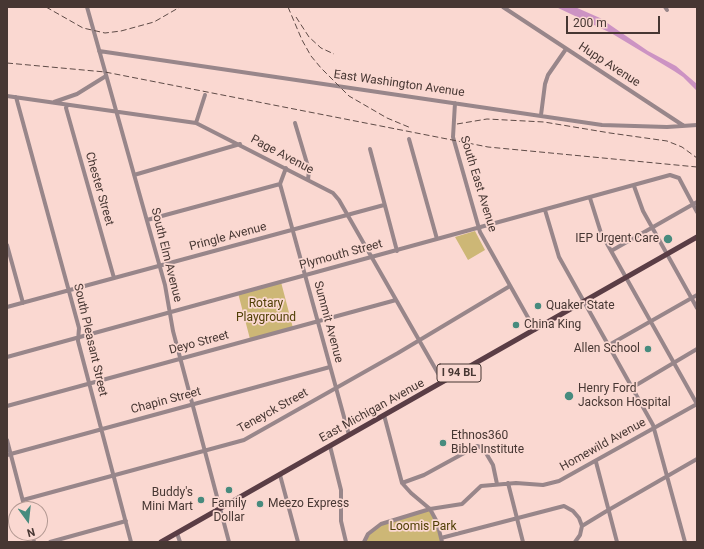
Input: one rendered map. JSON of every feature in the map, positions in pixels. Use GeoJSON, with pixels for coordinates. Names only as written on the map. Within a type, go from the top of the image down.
{"type":"FeatureCollection","features":[{"type":"Feature","properties":{"kind":"main road","name":"East Michigan Avenue"},"geometry":{"type":"LineString","coordinates":[[161,542],[697,237]]}},
{"type":"Feature","properties":{"kind":"street","name":"South Elm Avenue"},"geometry":{"type":"LineString","coordinates":[[87,7],[160,266],[180,358],[229,542]]}},
{"type":"Feature","properties":{"kind":"street","name":"Hupp Avenue"},"geometry":{"type":"LineString","coordinates":[[503,7],[685,127]]}},
{"type":"Feature","properties":{"kind":"street"},"geometry":{"type":"LineString","coordinates":[[541,115],[545,84],[548,75],[566,48]]}},
{"type":"Feature","properties":{"kind":"street","name":"East Washington Avenue"},"geometry":{"type":"LineString","coordinates":[[99,51],[610,125],[695,126]]}},
{"type":"Feature","properties":{"kind":"street"},"geometry":{"type":"LineString","coordinates":[[52,103],[77,94],[106,76]]}},
{"type":"Feature","properties":{"kind":"street"},"geometry":{"type":"LineString","coordinates":[[196,123],[206,95]]}},
{"type":"Feature","properties":{"kind":"street","name":"Page Avenue"},"geometry":{"type":"LineString","coordinates":[[7,96],[196,123],[240,144],[335,195],[348,214],[443,382]]}},
{"type":"Feature","properties":{"kind":"street","name":"South Pleasant Street"},"geometry":{"type":"LineString","coordinates":[[16,97],[18,109],[79,328],[78,337],[89,383],[131,542]]}},
{"type":"Feature","properties":{"kind":"street","name":"South East Avenue"},"geometry":{"type":"LineString","coordinates":[[455,103],[453,137],[479,228],[535,330]]}},
{"type":"Feature","properties":{"kind":"street","name":"Chester Street"},"geometry":{"type":"LineString","coordinates":[[67,105],[66,108],[114,278]]}},
{"type":"Feature","properties":{"kind":"street"},"geometry":{"type":"LineString","coordinates":[[296,123],[309,170],[308,180]]}},
{"type":"Feature","properties":{"kind":"street"},"geometry":{"type":"LineString","coordinates":[[695,126],[696,130]]}},
{"type":"Feature","properties":{"kind":"street"},"geometry":{"type":"LineString","coordinates":[[409,139],[437,239]]}},
{"type":"Feature","properties":{"kind":"street"},"geometry":{"type":"LineString","coordinates":[[134,175],[240,144]]}},
{"type":"Feature","properties":{"kind":"street"},"geometry":{"type":"LineString","coordinates":[[370,149],[397,251]]}},
{"type":"Feature","properties":{"kind":"street"},"geometry":{"type":"LineString","coordinates":[[147,220],[280,184],[286,168]]}},
{"type":"Feature","properties":{"kind":"street","name":"Plymouth Street"},"geometry":{"type":"LineString","coordinates":[[7,357],[670,175],[679,178],[695,204]]}},
{"type":"Feature","properties":{"kind":"street","name":"Summit Avenue"},"geometry":{"type":"LineString","coordinates":[[280,184],[349,435]]}},
{"type":"Feature","properties":{"kind":"street"},"geometry":{"type":"LineString","coordinates":[[634,186],[639,203],[697,308]]}},
{"type":"Feature","properties":{"kind":"street"},"geometry":{"type":"LineString","coordinates":[[590,198],[598,226],[697,404]]}},
{"type":"Feature","properties":{"kind":"street"},"geometry":{"type":"LineString","coordinates":[[611,251],[695,204],[697,212]]}},
{"type":"Feature","properties":{"kind":"street","name":"Pringle Avenue"},"geometry":{"type":"LineString","coordinates":[[7,307],[384,205]]}},
{"type":"Feature","properties":{"kind":"street"},"geometry":{"type":"LineString","coordinates":[[545,210],[557,253],[655,428],[685,542]]}},
{"type":"Feature","properties":{"kind":"street"},"geometry":{"type":"LineString","coordinates":[[7,245],[23,303]]}},
{"type":"Feature","properties":{"kind":"street","name":"Teneyck Street"},"geometry":{"type":"LineString","coordinates":[[23,500],[244,440],[510,286]]}},
{"type":"Feature","properties":{"kind":"street"},"geometry":{"type":"LineString","coordinates":[[609,345],[697,295]]}},
{"type":"Feature","properties":{"kind":"street","name":"Deyo Street"},"geometry":{"type":"LineString","coordinates":[[7,406],[396,300]]}},
{"type":"Feature","properties":{"kind":"street"},"geometry":{"type":"LineString","coordinates":[[633,387],[697,349]]}},
{"type":"Feature","properties":{"kind":"street","name":"Chapin Street"},"geometry":{"type":"LineString","coordinates":[[9,454],[330,367]]}},
{"type":"Feature","properties":{"kind":"street","name":"Homewild Avenue"},"geometry":{"type":"LineString","coordinates":[[364,542],[368,534],[382,524],[430,509],[462,504],[481,486],[508,483],[550,484],[572,476],[697,404]]}},
{"type":"Feature","properties":{"kind":"street"},"geometry":{"type":"LineString","coordinates":[[384,415],[402,483],[411,493],[430,509],[437,522],[442,540],[516,518],[564,506],[573,511],[579,518],[582,526],[580,535],[575,542]]}},
{"type":"Feature","properties":{"kind":"street"},"geometry":{"type":"LineString","coordinates":[[7,440],[9,454],[23,500]]}},
{"type":"Feature","properties":{"kind":"street"},"geometry":{"type":"LineString","coordinates":[[330,446],[341,490],[341,521],[346,542]]}},
{"type":"Feature","properties":{"kind":"street"},"geometry":{"type":"LineString","coordinates":[[402,483],[424,475],[475,446],[480,446],[483,448],[494,468],[497,484]]}},
{"type":"Feature","properties":{"kind":"street"},"geometry":{"type":"LineString","coordinates":[[582,526],[608,509],[697,459]]}},
{"type":"Feature","properties":{"kind":"street"},"geometry":{"type":"LineString","coordinates":[[596,462],[617,542]]}},
{"type":"Feature","properties":{"kind":"street"},"geometry":{"type":"LineString","coordinates":[[280,475],[298,542]]}},
{"type":"Feature","properties":{"kind":"street"},"geometry":{"type":"LineString","coordinates":[[508,483],[523,542]]}},
{"type":"Feature","properties":{"kind":"street"},"geometry":{"type":"LineString","coordinates":[[50,542],[126,521]]}},
{"type":"Feature","properties":{"kind":"street"},"geometry":{"type":"LineString","coordinates":[[177,533],[180,542]]}},
{"type":"Feature","properties":{"kind":"green space"},"geometry":{"type":"Polygon","coordinates":[[[475,231],[485,250],[468,260],[455,237],[475,231]]]}},
{"type":"Feature","properties":{"kind":"green space","name":"Rotary Playground"},"geometry":{"type":"Polygon","coordinates":[[[281,282],[293,328],[250,339],[238,293],[281,282]]]}},
{"type":"Feature","properties":{"kind":"green space","name":"Loomis Park"},"geometry":{"type":"Polygon","coordinates":[[[430,509],[437,522],[441,542],[365,542],[373,529],[392,521],[430,509]]]}},
{"type":"Feature","properties":{"kind":"shaded area"},"geometry":{"type":"Polygon","coordinates":[[[556,7],[575,7],[600,18],[648,51],[676,66],[697,84],[697,91],[683,77],[611,33],[556,7]]]}},
{"type":"Feature","properties":{"kind":"railway"},"geometry":{"type":"LineString","coordinates":[[46,7],[83,28],[105,33],[121,31],[154,22],[180,7]]}},
{"type":"Feature","properties":{"kind":"railway"},"geometry":{"type":"LineString","coordinates":[[288,7],[302,40],[311,56],[349,96],[387,118],[411,128]]}},
{"type":"Feature","properties":{"kind":"railway"},"geometry":{"type":"LineString","coordinates":[[296,17],[309,37],[321,48],[334,54]]}},
{"type":"Feature","properties":{"kind":"railway"},"geometry":{"type":"LineString","coordinates":[[7,63],[105,72],[488,147],[697,167]]}},
{"type":"Feature","properties":{"kind":"railway"},"geometry":{"type":"LineString","coordinates":[[457,124],[487,119],[544,122],[667,141],[682,147],[697,158]]}},
{"type":"Feature","properties":{"kind":"place","name":"IEP Urgent Care"},"geometry":{"type":"Point","coordinates":[668,239]}},
{"type":"Feature","properties":{"kind":"place","name":"Quaker State"},"geometry":{"type":"Point","coordinates":[538,306]}},
{"type":"Feature","properties":{"kind":"place","name":"China King"},"geometry":{"type":"Point","coordinates":[516,325]}},
{"type":"Feature","properties":{"kind":"place","name":"Allen School"},"geometry":{"type":"Point","coordinates":[648,349]}},
{"type":"Feature","properties":{"kind":"place","name":"Henry Ford Jackson Hospital"},"geometry":{"type":"Point","coordinates":[569,396]}},
{"type":"Feature","properties":{"kind":"place","name":"Ethnos360 Bible Institute"},"geometry":{"type":"Point","coordinates":[443,443]}},
{"type":"Feature","properties":{"kind":"place","name":"Family Dollar"},"geometry":{"type":"Point","coordinates":[229,490]}},
{"type":"Feature","properties":{"kind":"place","name":"Buddy's Mini Mart"},"geometry":{"type":"Point","coordinates":[201,500]}},
{"type":"Feature","properties":{"kind":"place","name":"Meezo Express"},"geometry":{"type":"Point","coordinates":[260,504]}}]}
